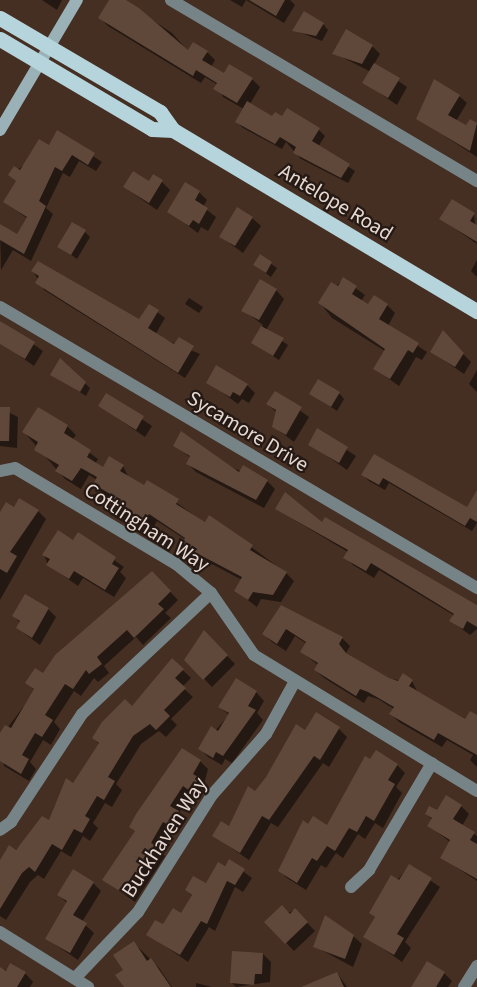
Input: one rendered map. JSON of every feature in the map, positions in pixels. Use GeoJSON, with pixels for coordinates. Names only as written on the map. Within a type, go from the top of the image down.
{"type":"FeatureCollection","features":[{"type":"Feature","properties":{"kind":"main road","name":"Antelope Road"},"geometry":{"type":"LineString","coordinates":[[0,18],[160,112],[173,130],[477,310]]}},
{"type":"Feature","properties":{"kind":"main road","name":"Antelope Road"},"geometry":{"type":"LineString","coordinates":[[0,39],[152,129],[173,130]]}},
{"type":"Feature","properties":{"kind":"street"},"geometry":{"type":"LineString","coordinates":[[0,130],[51,48],[77,0]]}},
{"type":"Feature","properties":{"kind":"street"},"geometry":{"type":"LineString","coordinates":[[171,0],[477,181]]}},
{"type":"Feature","properties":{"kind":"street","name":"Sycamore Drive"},"geometry":{"type":"LineString","coordinates":[[0,307],[477,588]]}},
{"type":"Feature","properties":{"kind":"street","name":"Cottingham Way"},"geometry":{"type":"LineString","coordinates":[[0,471],[15,468],[177,564],[211,593],[254,655],[294,683],[477,791]]}},
{"type":"Feature","properties":{"kind":"street"},"geometry":{"type":"LineString","coordinates":[[0,830],[11,822],[82,714],[211,593]]}},
{"type":"Feature","properties":{"kind":"street","name":"Buckhaven Way"},"geometry":{"type":"LineString","coordinates":[[77,976],[138,912],[212,795],[266,734],[294,683]]}},
{"type":"Feature","properties":{"kind":"street"},"geometry":{"type":"LineString","coordinates":[[351,886],[369,870],[432,763]]}},
{"type":"Feature","properties":{"kind":"street"},"geometry":{"type":"LineString","coordinates":[[0,932],[77,976],[87,987]]}},
{"type":"Feature","properties":{"kind":"street"},"geometry":{"type":"LineString","coordinates":[[464,987],[477,966]]}},
{"type":"Feature","properties":{"kind":"building"},"geometry":{"type":"Polygon","coordinates":[[[109,0],[126,0],[139,8],[188,50],[193,42],[208,51],[202,60],[224,73],[229,64],[253,78],[237,103],[213,89],[217,83],[196,70],[193,76],[98,18],[109,0]]]}},
{"type":"Feature","properties":{"kind":"building"},"geometry":{"type":"Polygon","coordinates":[[[249,0],[285,0],[276,16],[249,0]]]}},
{"type":"Feature","properties":{"kind":"building"},"geometry":{"type":"Polygon","coordinates":[[[304,11],[324,23],[316,36],[292,31],[304,11]]]}},
{"type":"Feature","properties":{"kind":"building"},"geometry":{"type":"Polygon","coordinates":[[[346,29],[373,45],[362,64],[332,54],[346,29]]]}},
{"type":"Feature","properties":{"kind":"building"},"geometry":{"type":"Polygon","coordinates":[[[374,63],[400,78],[388,98],[362,83],[374,63]]]}},
{"type":"Feature","properties":{"kind":"building"},"geometry":{"type":"Polygon","coordinates":[[[434,79],[460,95],[448,115],[466,125],[470,119],[477,123],[470,151],[416,119],[434,79]]]}},
{"type":"Feature","properties":{"kind":"building"},"geometry":{"type":"Polygon","coordinates":[[[247,101],[272,116],[275,112],[282,116],[287,108],[320,128],[312,141],[350,164],[341,178],[293,153],[296,147],[280,137],[275,144],[235,122],[247,101]]]}},
{"type":"Feature","properties":{"kind":"building"},"geometry":{"type":"Polygon","coordinates":[[[57,130],[95,153],[88,165],[72,155],[62,171],[55,167],[39,201],[46,206],[24,254],[0,240],[0,224],[17,234],[27,217],[3,202],[16,181],[8,175],[14,166],[20,170],[39,139],[49,145],[57,130]]]}},
{"type":"Feature","properties":{"kind":"building"},"geometry":{"type":"Polygon","coordinates":[[[133,171],[149,181],[153,174],[163,180],[149,203],[123,187],[133,171]]]}},
{"type":"Feature","properties":{"kind":"building"},"geometry":{"type":"Polygon","coordinates":[[[185,182],[200,191],[195,200],[208,208],[199,224],[193,220],[189,226],[167,212],[185,182]]]}},
{"type":"Feature","properties":{"kind":"building"},"geometry":{"type":"Polygon","coordinates":[[[452,199],[475,213],[470,221],[477,225],[477,242],[439,219],[452,199]]]}},
{"type":"Feature","properties":{"kind":"building"},"geometry":{"type":"Polygon","coordinates":[[[237,207],[253,217],[235,246],[219,237],[237,207]]]}},
{"type":"Feature","properties":{"kind":"building"},"geometry":{"type":"Polygon","coordinates":[[[72,222],[86,230],[71,255],[57,247],[72,222]]]}},
{"type":"Feature","properties":{"kind":"building"},"geometry":{"type":"Polygon","coordinates":[[[260,254],[272,262],[266,273],[253,265],[260,254]]]}},
{"type":"Feature","properties":{"kind":"building"},"geometry":{"type":"Polygon","coordinates":[[[38,261],[139,319],[149,304],[159,310],[148,328],[174,344],[179,337],[194,346],[178,373],[35,283],[39,276],[31,271],[38,261]]]}},
{"type":"Feature","properties":{"kind":"building"},"geometry":{"type":"Polygon","coordinates":[[[343,277],[357,286],[352,294],[368,304],[374,295],[388,304],[379,319],[419,343],[413,353],[408,350],[390,379],[373,369],[385,349],[318,303],[331,282],[338,286],[343,277]]]}},
{"type":"Feature","properties":{"kind":"building"},"geometry":{"type":"Polygon","coordinates":[[[260,279],[277,289],[259,320],[241,311],[260,279]]]}},
{"type":"Feature","properties":{"kind":"building"},"geometry":{"type":"Polygon","coordinates":[[[0,321],[35,342],[25,359],[0,344],[0,321]]]}},
{"type":"Feature","properties":{"kind":"building"},"geometry":{"type":"Polygon","coordinates":[[[261,326],[284,338],[273,356],[251,343],[261,326]]]}},
{"type":"Feature","properties":{"kind":"building"},"geometry":{"type":"Polygon","coordinates":[[[443,330],[464,353],[455,367],[430,352],[443,330]]]}},
{"type":"Feature","properties":{"kind":"building"},"geometry":{"type":"Polygon","coordinates":[[[60,358],[86,382],[80,392],[50,375],[60,358]]]}},
{"type":"Feature","properties":{"kind":"building"},"geometry":{"type":"Polygon","coordinates":[[[216,365],[248,384],[240,396],[233,392],[230,397],[206,383],[216,365]]]}},
{"type":"Feature","properties":{"kind":"building"},"geometry":{"type":"Polygon","coordinates":[[[318,379],[340,392],[331,407],[309,394],[318,379]]]}},
{"type":"Feature","properties":{"kind":"building"},"geometry":{"type":"Polygon","coordinates":[[[275,391],[302,407],[286,435],[272,427],[276,410],[266,404],[275,391]]]}},
{"type":"Feature","properties":{"kind":"building"},"geometry":{"type":"Polygon","coordinates":[[[106,393],[144,416],[136,430],[98,406],[106,393]]]}},
{"type":"Feature","properties":{"kind":"building"},"geometry":{"type":"Polygon","coordinates":[[[0,407],[10,407],[9,441],[0,441],[0,407]]]}},
{"type":"Feature","properties":{"kind":"building"},"geometry":{"type":"Polygon","coordinates":[[[38,407],[68,425],[64,433],[91,450],[87,457],[103,467],[109,456],[124,465],[120,471],[144,485],[147,480],[179,499],[176,504],[205,522],[209,515],[253,545],[250,550],[287,572],[273,595],[253,592],[248,600],[234,591],[242,577],[181,545],[185,538],[149,514],[144,523],[108,502],[112,495],[93,484],[97,477],[81,468],[72,481],[55,471],[59,465],[34,450],[38,442],[22,432],[38,407]]]}},
{"type":"Feature","properties":{"kind":"building"},"geometry":{"type":"Polygon","coordinates":[[[317,428],[348,447],[339,463],[308,445],[317,428]]]}},
{"type":"Feature","properties":{"kind":"building"},"geometry":{"type":"Polygon","coordinates":[[[181,431],[239,472],[243,465],[268,480],[256,500],[186,464],[190,456],[173,446],[181,431]]]}},
{"type":"Feature","properties":{"kind":"building"},"geometry":{"type":"Polygon","coordinates":[[[374,454],[467,507],[477,490],[477,522],[470,518],[465,526],[383,478],[379,485],[361,475],[374,454]]]}},
{"type":"Feature","properties":{"kind":"building"},"geometry":{"type":"Polygon","coordinates":[[[285,492],[322,522],[325,517],[477,605],[477,627],[467,621],[463,629],[449,621],[454,614],[371,563],[366,571],[343,558],[348,550],[275,509],[285,492]]]}},
{"type":"Feature","properties":{"kind":"building"},"geometry":{"type":"Polygon","coordinates":[[[19,498],[39,510],[10,552],[17,556],[7,573],[0,569],[0,512],[6,502],[14,507],[19,498]]]}},
{"type":"Feature","properties":{"kind":"building"},"geometry":{"type":"Polygon","coordinates":[[[58,530],[73,540],[78,532],[116,557],[112,564],[119,568],[105,590],[74,571],[69,579],[46,565],[50,559],[42,555],[58,530]]]}},
{"type":"Feature","properties":{"kind":"building"},"geometry":{"type":"Polygon","coordinates":[[[152,571],[171,591],[158,604],[164,609],[134,638],[127,630],[97,657],[102,664],[89,674],[86,670],[73,689],[65,684],[45,715],[53,720],[42,737],[35,733],[22,755],[29,759],[21,774],[0,761],[0,733],[5,725],[11,728],[34,689],[25,683],[35,668],[43,673],[55,655],[152,571]]]}},
{"type":"Feature","properties":{"kind":"building"},"geometry":{"type":"Polygon","coordinates":[[[25,594],[49,608],[32,638],[16,628],[20,621],[12,616],[25,594]]]}},
{"type":"Feature","properties":{"kind":"building"},"geometry":{"type":"Polygon","coordinates":[[[281,605],[343,637],[339,644],[346,653],[389,678],[398,681],[403,673],[413,680],[409,686],[465,719],[470,711],[477,715],[477,755],[438,733],[434,740],[389,714],[394,707],[360,689],[356,696],[314,670],[318,663],[300,652],[306,642],[286,629],[277,644],[262,634],[281,605]]]}},
{"type":"Feature","properties":{"kind":"building"},"geometry":{"type":"Polygon","coordinates":[[[204,630],[228,655],[203,680],[184,660],[204,630]]]}},
{"type":"Feature","properties":{"kind":"building"},"geometry":{"type":"Polygon","coordinates":[[[172,658],[184,669],[175,678],[186,688],[164,710],[170,716],[156,730],[150,724],[133,736],[108,777],[115,781],[104,800],[97,796],[85,816],[90,819],[82,833],[74,829],[62,850],[52,844],[35,872],[29,867],[22,873],[0,909],[0,860],[9,845],[16,850],[42,816],[49,820],[66,778],[73,783],[99,743],[92,738],[102,722],[125,699],[132,706],[172,658]]]}},
{"type":"Feature","properties":{"kind":"building"},"geometry":{"type":"Polygon","coordinates":[[[236,678],[257,691],[248,706],[256,710],[223,756],[216,752],[213,758],[198,749],[211,726],[218,731],[229,713],[218,707],[236,678]]]}},
{"type":"Feature","properties":{"kind":"building"},"geometry":{"type":"Polygon","coordinates":[[[316,712],[340,727],[320,760],[314,756],[269,820],[262,816],[240,853],[212,836],[221,821],[229,826],[248,786],[255,791],[266,777],[296,724],[305,730],[316,712]]]}},
{"type":"Feature","properties":{"kind":"building"},"geometry":{"type":"Polygon","coordinates":[[[182,748],[201,760],[193,774],[200,778],[191,792],[183,786],[170,806],[179,811],[170,826],[163,822],[151,843],[158,847],[126,895],[102,880],[135,831],[129,827],[136,814],[182,748]]]}},
{"type":"Feature","properties":{"kind":"building"},"geometry":{"type":"Polygon","coordinates":[[[376,750],[398,764],[388,780],[395,784],[374,821],[366,816],[357,832],[349,828],[335,851],[327,846],[317,861],[312,858],[297,883],[278,871],[303,820],[308,824],[313,816],[327,825],[365,756],[370,759],[376,750]]]}},
{"type":"Feature","properties":{"kind":"building"},"geometry":{"type":"Polygon","coordinates":[[[446,795],[462,805],[453,819],[475,832],[470,840],[477,844],[477,879],[440,858],[450,840],[427,826],[432,818],[425,814],[429,806],[437,810],[446,795]]]}},
{"type":"Feature","properties":{"kind":"building"},"geometry":{"type":"Polygon","coordinates":[[[229,859],[245,869],[235,885],[227,881],[207,924],[201,921],[180,955],[146,935],[155,920],[163,924],[173,908],[181,913],[192,895],[185,890],[193,876],[206,883],[218,862],[225,866],[229,859]]]}},
{"type":"Feature","properties":{"kind":"building"},"geometry":{"type":"Polygon","coordinates":[[[409,864],[432,878],[397,934],[404,938],[394,955],[363,937],[375,917],[369,913],[391,875],[399,880],[409,864]]]}},
{"type":"Feature","properties":{"kind":"building"},"geometry":{"type":"Polygon","coordinates":[[[73,869],[94,882],[73,915],[87,923],[70,953],[45,939],[67,901],[57,895],[73,869]]]}},
{"type":"Feature","properties":{"kind":"building"},"geometry":{"type":"Polygon","coordinates":[[[282,905],[290,914],[295,908],[308,922],[285,944],[264,922],[282,905]]]}},
{"type":"Feature","properties":{"kind":"building"},"geometry":{"type":"Polygon","coordinates":[[[325,915],[354,935],[345,959],[313,947],[325,915]]]}},
{"type":"Feature","properties":{"kind":"building"},"geometry":{"type":"Polygon","coordinates":[[[134,941],[147,961],[151,958],[171,987],[124,987],[115,975],[123,970],[113,955],[134,941]]]}},
{"type":"Feature","properties":{"kind":"building"},"geometry":{"type":"Polygon","coordinates":[[[232,951],[263,953],[262,974],[255,974],[254,985],[230,983],[232,951]]]}},
{"type":"Feature","properties":{"kind":"building"},"geometry":{"type":"Polygon","coordinates":[[[427,961],[445,972],[436,987],[411,987],[427,961]]]}},
{"type":"Feature","properties":{"kind":"building"},"geometry":{"type":"Polygon","coordinates":[[[10,963],[26,972],[17,987],[0,987],[0,967],[6,971],[10,963]]]}},
{"type":"Feature","properties":{"kind":"building"},"geometry":{"type":"Polygon","coordinates":[[[337,972],[344,987],[301,987],[337,972]]]}}]}
